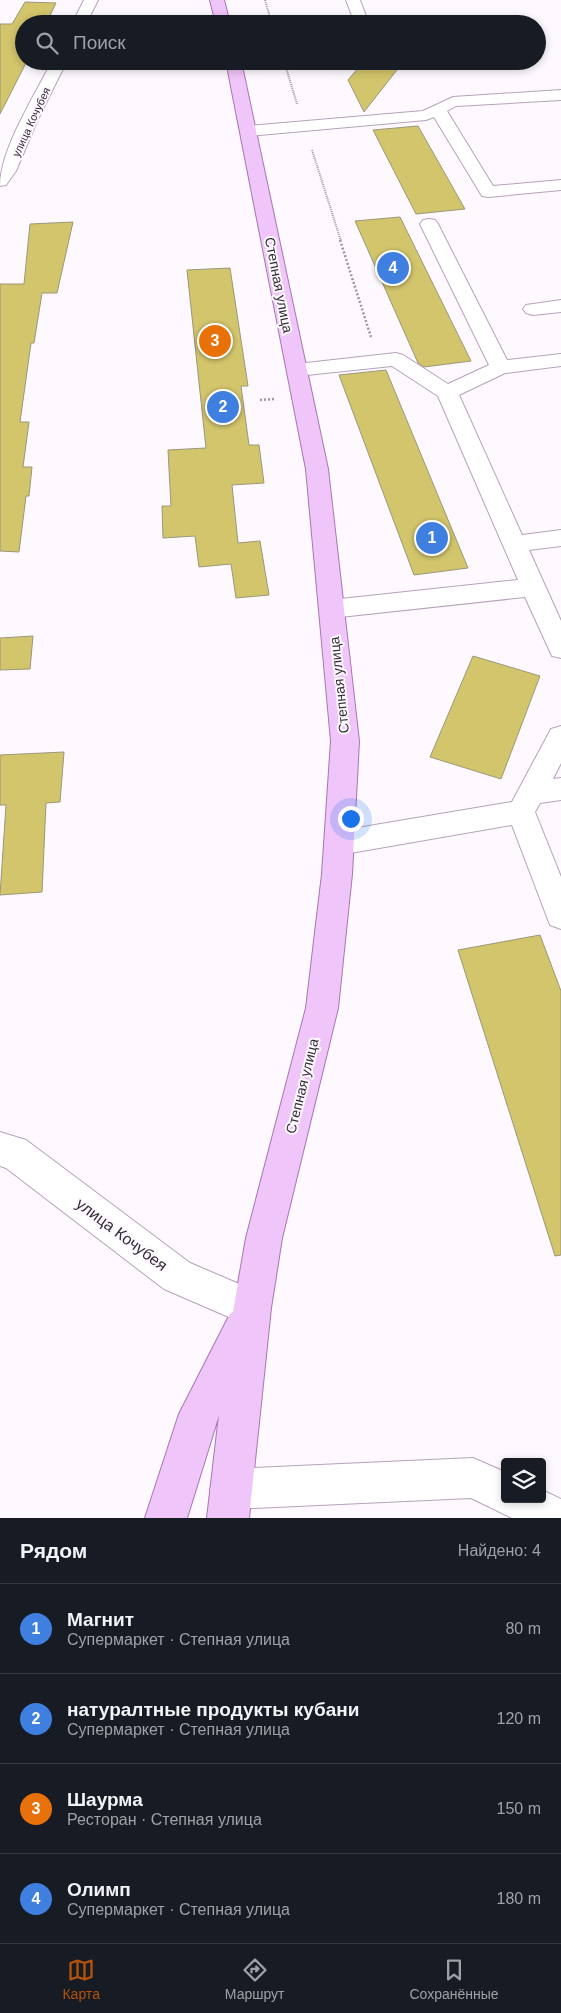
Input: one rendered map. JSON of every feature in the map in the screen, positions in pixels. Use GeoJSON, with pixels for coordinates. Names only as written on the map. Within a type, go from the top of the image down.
{"type":"FeatureCollection","features":[{"type":"Feature","properties":{"kind":"main road"},"geometry":{"type":"LineString","coordinates":[[216,0],[220,15]]}},
{"type":"Feature","properties":{"kind":"main road","name":"Степная улица"},"geometry":{"type":"LineString","coordinates":[[229,1504],[252,1308],[264,1238],[322,1008],[339,843],[345,741],[316,469],[235,70]]}},
{"type":"Feature","properties":{"kind":"main road","name":"Степная улица"},"geometry":{"type":"LineString","coordinates":[[166,1518],[199,1414],[252,1308]]}},
{"type":"Feature","properties":{"kind":"street"},"geometry":{"type":"LineString","coordinates":[[84,15],[91,0]]}},
{"type":"Feature","properties":{"kind":"street"},"geometry":{"type":"LineString","coordinates":[[353,0],[359,15]]}},
{"type":"Feature","properties":{"kind":"street","name":"улица Кочубея"},"geometry":{"type":"LineString","coordinates":[[0,181],[8,171],[29,121],[55,70]]}},
{"type":"Feature","properties":{"kind":"street"},"geometry":{"type":"LineString","coordinates":[[248,131],[426,115],[453,102],[561,95]]}},
{"type":"Feature","properties":{"kind":"street"},"geometry":{"type":"LineString","coordinates":[[438,110],[488,192],[561,185]]}},
{"type":"Feature","properties":{"kind":"street"},"geometry":{"type":"LineString","coordinates":[[429,224],[500,367]]}},
{"type":"Feature","properties":{"kind":"street"},"geometry":{"type":"LineString","coordinates":[[533,309],[561,306]]}},
{"type":"Feature","properties":{"kind":"street"},"geometry":{"type":"LineString","coordinates":[[297,370],[396,359],[447,393],[561,649]]}},
{"type":"Feature","properties":{"kind":"street"},"geometry":{"type":"LineString","coordinates":[[447,393],[500,367],[561,360]]}},
{"type":"Feature","properties":{"kind":"street"},"geometry":{"type":"LineString","coordinates":[[515,544],[561,538]]}},
{"type":"Feature","properties":{"kind":"street"},"geometry":{"type":"LineString","coordinates":[[331,609],[534,588]]}},
{"type":"Feature","properties":{"kind":"street"},"geometry":{"type":"LineString","coordinates":[[561,737],[526,803],[561,916]]}},
{"type":"Feature","properties":{"kind":"street"},"geometry":{"type":"LineString","coordinates":[[339,843],[526,803],[561,789]]}},
{"type":"Feature","properties":{"kind":"street","name":"улица Кочубея"},"geometry":{"type":"LineString","coordinates":[[0,1149],[14,1152],[178,1276],[252,1308]]}},
{"type":"Feature","properties":{"kind":"street"},"geometry":{"type":"LineString","coordinates":[[229,1504],[473,1478],[501,1491]]}},
{"type":"Feature","properties":{"kind":"street"},"geometry":{"type":"LineString","coordinates":[[525,1503],[556,1518]]}},
{"type":"Feature","properties":{"kind":"path"},"geometry":{"type":"LineString","coordinates":[[265,0],[269,15]]}},
{"type":"Feature","properties":{"kind":"path"},"geometry":{"type":"LineString","coordinates":[[287,70],[378,361]]}},
{"type":"Feature","properties":{"kind":"building"},"geometry":{"type":"Polygon","coordinates":[[[25,2],[56,3],[50,15],[17,15],[25,2]]]}},
{"type":"Feature","properties":{"kind":"building"},"geometry":{"type":"Polygon","coordinates":[[[15,19],[15,70],[22,70],[0,114],[0,24],[12,24],[15,19]]]}},
{"type":"Feature","properties":{"kind":"building"},"geometry":{"type":"Polygon","coordinates":[[[356,70],[397,70],[364,112],[348,80],[356,70]]]}},
{"type":"Feature","properties":{"kind":"building"},"geometry":{"type":"Polygon","coordinates":[[[418,126],[465,209],[416,214],[373,130],[418,126]]]}},
{"type":"Feature","properties":{"kind":"building"},"geometry":{"type":"Polygon","coordinates":[[[400,217],[471,361],[424,367],[418,363],[355,221],[400,217]]]}},
{"type":"Feature","properties":{"kind":"building"},"geometry":{"type":"Polygon","coordinates":[[[73,222],[57,293],[42,293],[34,343],[31,343],[20,422],[29,422],[23,467],[32,467],[29,496],[26,496],[19,552],[0,551],[0,284],[24,284],[30,224],[73,222]]]}},
{"type":"Feature","properties":{"kind":"building"},"geometry":{"type":"Polygon","coordinates":[[[230,268],[248,386],[241,386],[249,445],[259,445],[264,483],[232,485],[238,543],[260,541],[269,595],[236,598],[231,564],[199,567],[195,536],[163,538],[162,506],[171,506],[168,450],[206,448],[187,270],[230,268]]]}},
{"type":"Feature","properties":{"kind":"building"},"geometry":{"type":"Polygon","coordinates":[[[386,370],[468,568],[414,575],[339,375],[386,370]]]}},
{"type":"Feature","properties":{"kind":"building"},"geometry":{"type":"Polygon","coordinates":[[[33,636],[30,669],[0,670],[0,638],[33,636]]]}},
{"type":"Feature","properties":{"kind":"building"},"geometry":{"type":"Polygon","coordinates":[[[473,656],[540,676],[501,779],[430,757],[473,656]]]}},
{"type":"Feature","properties":{"kind":"building"},"geometry":{"type":"Polygon","coordinates":[[[64,752],[60,802],[46,803],[42,892],[0,895],[6,805],[0,805],[0,755],[64,752]]]}},
{"type":"Feature","properties":{"kind":"building"},"geometry":{"type":"Polygon","coordinates":[[[540,935],[561,991],[561,1255],[555,1256],[458,950],[540,935]]]}},
{"type":"Feature","properties":{"kind":"place","name":"Олимп"},"geometry":{"type":"Point","coordinates":[393,268]}},
{"type":"Feature","properties":{"kind":"place","name":"Шаурма"},"geometry":{"type":"Point","coordinates":[215,341]}},
{"type":"Feature","properties":{"kind":"place","name":"натуралтные продукты кубани"},"geometry":{"type":"Point","coordinates":[223,407]}},
{"type":"Feature","properties":{"kind":"place","name":"Магнит"},"geometry":{"type":"Point","coordinates":[432,538]}}]}
